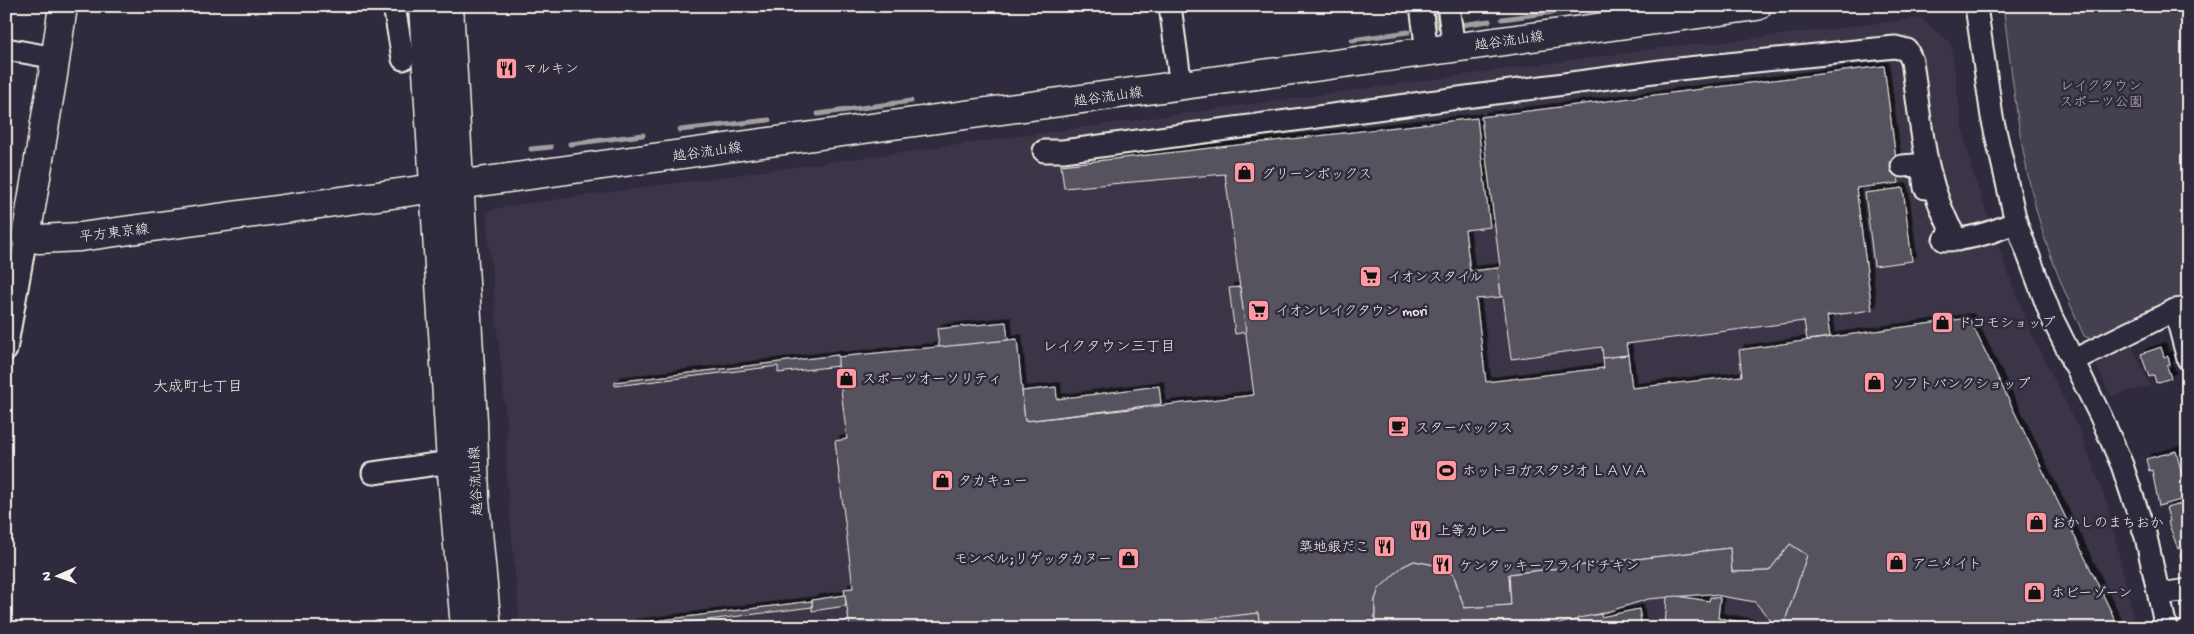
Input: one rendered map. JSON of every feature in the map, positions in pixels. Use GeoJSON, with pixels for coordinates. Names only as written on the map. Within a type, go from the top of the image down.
{"type":"FeatureCollection","features":[{"type":"Feature","properties":{"kind":"main road"},"geometry":{"type":"LineString","coordinates":[[26,236],[63,6]]}},
{"type":"Feature","properties":{"kind":"main road","name":"越谷流山線"},"geometry":{"type":"LineString","coordinates":[[423,6],[473,421],[475,500],[487,628]]}},
{"type":"Feature","properties":{"kind":"main road","name":"越谷流山線"},"geometry":{"type":"LineString","coordinates":[[449,6],[446,186],[450,462],[465,628]]}},
{"type":"Feature","properties":{"kind":"main road","name":"越谷流山線"},"geometry":{"type":"LineString","coordinates":[[446,186],[1757,6]]}},
{"type":"Feature","properties":{"kind":"main road","name":"平方東京線"},"geometry":{"type":"LineString","coordinates":[[26,236],[39,239],[80,237],[446,186]]}},
{"type":"Feature","properties":{"kind":"street"},"geometry":{"type":"LineString","coordinates":[[394,6],[403,59]]}},
{"type":"Feature","properties":{"kind":"street"},"geometry":{"type":"LineString","coordinates":[[1170,6],[1181,86]]}},
{"type":"Feature","properties":{"kind":"street"},"geometry":{"type":"LineString","coordinates":[[1421,6],[1427,52]]}},
{"type":"Feature","properties":{"kind":"street"},"geometry":{"type":"LineString","coordinates":[[1448,6],[1454,48]]}},
{"type":"Feature","properties":{"kind":"street"},"geometry":{"type":"LineString","coordinates":[[1976,6],[1992,117],[2016,222],[2050,316],[2101,416],[2122,465],[2146,537],[2166,628]]}},
{"type":"Feature","properties":{"kind":"street"},"geometry":{"type":"LineString","coordinates":[[1044,151],[1073,150],[1668,70],[1895,47],[1907,50],[1912,61],[1926,160],[1944,220],[1957,240]]}},
{"type":"Feature","properties":{"kind":"street"},"geometry":{"type":"LineString","coordinates":[[6,50],[56,58]]}},
{"type":"Feature","properties":{"kind":"street"},"geometry":{"type":"LineString","coordinates":[[1902,166],[1915,165],[1923,172],[1930,224],[1942,240],[1957,240],[1994,231],[2016,222]]}},
{"type":"Feature","properties":{"kind":"street"},"geometry":{"type":"LineString","coordinates":[[6,350],[26,236]]}},
{"type":"Feature","properties":{"kind":"street"},"geometry":{"type":"LineString","coordinates":[[2072,361],[2182,309],[2188,359]]}},
{"type":"Feature","properties":{"kind":"street"},"geometry":{"type":"LineString","coordinates":[[373,473],[450,462]]}},
{"type":"Feature","properties":{"kind":"street"},"geometry":{"type":"LineString","coordinates":[[2160,594],[2188,590]]}},
{"type":"Feature","properties":{"kind":"shaded area","name":"イオンレイクタウン mori"},"geometry":{"type":"Polygon","coordinates":[[[1920,18],[1951,43],[1962,125],[1973,174],[2034,339],[2081,433],[2108,507],[2136,628],[520,628],[507,481],[507,430],[486,212],[502,207],[1683,45],[1724,42],[1920,18]]]}},
{"type":"Feature","properties":{"kind":"shaded area"},"geometry":{"type":"Polygon","coordinates":[[[2129,340],[2150,386],[2111,396],[2095,363],[2099,355],[2129,340]]]}},
{"type":"Feature","properties":{"kind":"green space","name":"レイクタウン スポーツ公園"},"geometry":{"type":"Polygon","coordinates":[[[2003,6],[2188,6],[2188,301],[2094,340],[2084,336],[2049,252],[2033,197],[2017,116],[2003,6]]]}},
{"type":"Feature","properties":{"kind":"building"},"geometry":{"type":"Polygon","coordinates":[[[1884,66],[1899,183],[1856,188],[1872,310],[1827,316],[1830,337],[1807,340],[1804,321],[1626,344],[1628,355],[1603,358],[1602,347],[1511,359],[1503,296],[1501,297],[1498,268],[1500,267],[1481,117],[1884,66]]]}},
{"type":"Feature","properties":{"kind":"building"},"geometry":{"type":"Polygon","coordinates":[[[1477,118],[1490,227],[1465,230],[1470,271],[1498,268],[1501,297],[1476,299],[1486,382],[1604,368],[1603,358],[1628,355],[1632,388],[1742,376],[1739,350],[1969,318],[2119,628],[1788,628],[1784,624],[1807,555],[1790,544],[1769,571],[1732,572],[1730,548],[1509,574],[1511,605],[1464,608],[1454,576],[1444,567],[1414,561],[1402,567],[1379,589],[1375,600],[1375,624],[1331,628],[1329,628],[1329,622],[1260,628],[1258,613],[1182,624],[1182,628],[850,628],[844,589],[853,588],[835,441],[847,439],[837,357],[1017,339],[1025,421],[1254,395],[1225,174],[1064,188],[1061,165],[1477,118]]]}},
{"type":"Feature","properties":{"kind":"building"},"geometry":{"type":"Polygon","coordinates":[[[1903,188],[1912,261],[1874,266],[1865,193],[1903,188]]]}},
{"type":"Feature","properties":{"kind":"building"},"geometry":{"type":"Polygon","coordinates":[[[1240,287],[1246,332],[1235,334],[1229,288],[1240,287]]]}},
{"type":"Feature","properties":{"kind":"building"},"geometry":{"type":"Polygon","coordinates":[[[1006,322],[1008,340],[939,347],[937,329],[1006,322]]]}},
{"type":"Feature","properties":{"kind":"building"},"geometry":{"type":"Polygon","coordinates":[[[2161,347],[2164,357],[2168,356],[2170,365],[2167,366],[2171,378],[2156,383],[2154,375],[2149,377],[2141,354],[2161,347]]]}},
{"type":"Feature","properties":{"kind":"building"},"geometry":{"type":"Polygon","coordinates":[[[838,355],[838,366],[778,373],[778,366],[615,386],[615,382],[838,355]]]}},
{"type":"Feature","properties":{"kind":"building"},"geometry":{"type":"Polygon","coordinates":[[[1159,386],[1161,404],[1025,421],[1022,391],[1056,387],[1057,399],[1159,386]]]}},
{"type":"Feature","properties":{"kind":"building"},"geometry":{"type":"Polygon","coordinates":[[[2176,451],[2188,498],[2159,506],[2152,470],[2149,471],[2146,459],[2176,451]]]}},
{"type":"Feature","properties":{"kind":"building"},"geometry":{"type":"Polygon","coordinates":[[[2188,502],[2188,546],[2178,549],[2168,522],[2170,521],[2166,508],[2188,502]]]}},
{"type":"Feature","properties":{"kind":"building"},"geometry":{"type":"Polygon","coordinates":[[[1790,544],[1807,555],[1784,624],[1788,628],[1777,628],[1755,602],[1709,594],[1648,599],[1555,625],[1490,628],[1331,628],[1375,624],[1375,600],[1379,589],[1402,567],[1414,561],[1444,567],[1454,576],[1464,608],[1511,605],[1509,574],[1730,548],[1732,572],[1769,571],[1790,544]]]}},
{"type":"Feature","properties":{"kind":"building"},"geometry":{"type":"Polygon","coordinates":[[[2188,552],[2188,573],[2184,574],[2180,554],[2188,552]]]}},
{"type":"Feature","properties":{"kind":"building"},"geometry":{"type":"Polygon","coordinates":[[[845,595],[846,606],[812,611],[812,600],[845,595]]]}},
{"type":"Feature","properties":{"kind":"building"},"geometry":{"type":"Polygon","coordinates":[[[1677,596],[1709,601],[1710,597],[1720,598],[1718,618],[1751,624],[1750,628],[1665,628],[1667,597],[1677,596]]]}},
{"type":"Feature","properties":{"kind":"building"},"geometry":{"type":"Polygon","coordinates":[[[812,601],[812,607],[631,628],[631,624],[812,601]]]}},
{"type":"Feature","properties":{"kind":"building"},"geometry":{"type":"Polygon","coordinates":[[[1639,609],[1642,628],[1580,628],[1578,618],[1601,614],[1601,617],[1639,609]]]}},
{"type":"Feature","properties":{"kind":"building"},"geometry":{"type":"Polygon","coordinates":[[[1258,613],[1260,628],[1181,628],[1180,622],[1258,613]]]}},
{"type":"Feature","properties":{"kind":"building"},"geometry":{"type":"Polygon","coordinates":[[[1329,622],[1329,628],[1278,628],[1329,622]]]}},
{"type":"Feature","properties":{"kind":"building"},"geometry":{"type":"Polygon","coordinates":[[[1555,625],[1555,628],[1502,628],[1555,625]]]}},
{"type":"Feature","properties":{"kind":"waterway"},"geometry":{"type":"LineString","coordinates":[[1436,6],[1439,27]]}},
{"type":"Feature","properties":{"kind":"waterway"},"geometry":{"type":"LineString","coordinates":[[1502,19],[1598,6]]}},
{"type":"Feature","properties":{"kind":"waterway"},"geometry":{"type":"LineString","coordinates":[[1461,25],[1489,21]]}},
{"type":"Feature","properties":{"kind":"waterway"},"geometry":{"type":"LineString","coordinates":[[1352,40],[1408,32]]}},
{"type":"Feature","properties":{"kind":"waterway"},"geometry":{"type":"LineString","coordinates":[[818,114],[911,101]]}},
{"type":"Feature","properties":{"kind":"waterway"},"geometry":{"type":"LineString","coordinates":[[680,130],[769,120]]}},
{"type":"Feature","properties":{"kind":"waterway"},"geometry":{"type":"LineString","coordinates":[[570,144],[643,135]]}},
{"type":"Feature","properties":{"kind":"waterway"},"geometry":{"type":"LineString","coordinates":[[531,149],[551,147]]}},
{"type":"Feature","properties":{"kind":"place","name":"マルキン"},"geometry":{"type":"Point","coordinates":[507,68]}},
{"type":"Feature","properties":{"kind":"place","name":"グリーンボックス"},"geometry":{"type":"Point","coordinates":[1245,173]}},
{"type":"Feature","properties":{"kind":"place","name":"イオンスタイル"},"geometry":{"type":"Point","coordinates":[1371,276]}},
{"type":"Feature","properties":{"kind":"place","name":"イオンレイクタウン mori"},"geometry":{"type":"Point","coordinates":[1259,310]}},
{"type":"Feature","properties":{"kind":"place","name":"ドコモショップ"},"geometry":{"type":"Point","coordinates":[1942,322]}},
{"type":"Feature","properties":{"kind":"place","name":"スポーツオーソリティ"},"geometry":{"type":"Point","coordinates":[846,378]}},
{"type":"Feature","properties":{"kind":"place","name":"ソフトバンクショップ"},"geometry":{"type":"Point","coordinates":[1875,383]}},
{"type":"Feature","properties":{"kind":"place","name":"スターバックス"},"geometry":{"type":"Point","coordinates":[1399,427]}},
{"type":"Feature","properties":{"kind":"place","name":"ホットヨガスタジオ ＬＡＶＡ"},"geometry":{"type":"Point","coordinates":[1446,470]}},
{"type":"Feature","properties":{"kind":"place","name":"タカキュー"},"geometry":{"type":"Point","coordinates":[942,480]}},
{"type":"Feature","properties":{"kind":"place","name":"おかしのまちおか"},"geometry":{"type":"Point","coordinates":[2036,522]}},
{"type":"Feature","properties":{"kind":"place","name":"上等カレー"},"geometry":{"type":"Point","coordinates":[1421,530]}},
{"type":"Feature","properties":{"kind":"place","name":"築地銀だこ"},"geometry":{"type":"Point","coordinates":[1385,546]}},
{"type":"Feature","properties":{"kind":"place","name":"モンベル;リゲッタカヌー"},"geometry":{"type":"Point","coordinates":[1128,558]}},
{"type":"Feature","properties":{"kind":"place","name":"アニメイト"},"geometry":{"type":"Point","coordinates":[1896,563]}},
{"type":"Feature","properties":{"kind":"place","name":"ケンタッキーフライドチキン"},"geometry":{"type":"Point","coordinates":[1443,565]}},
{"type":"Feature","properties":{"kind":"place","name":"ホビーゾーン"},"geometry":{"type":"Point","coordinates":[2035,592]}},
{"type":"Feature","properties":{"kind":"district","name":"レイクタウン三丁目"},"geometry":{"type":"Point","coordinates":[1109,346]}},
{"type":"Feature","properties":{"kind":"district","name":"大成町七丁目"},"geometry":{"type":"Point","coordinates":[198,386]}}]}
